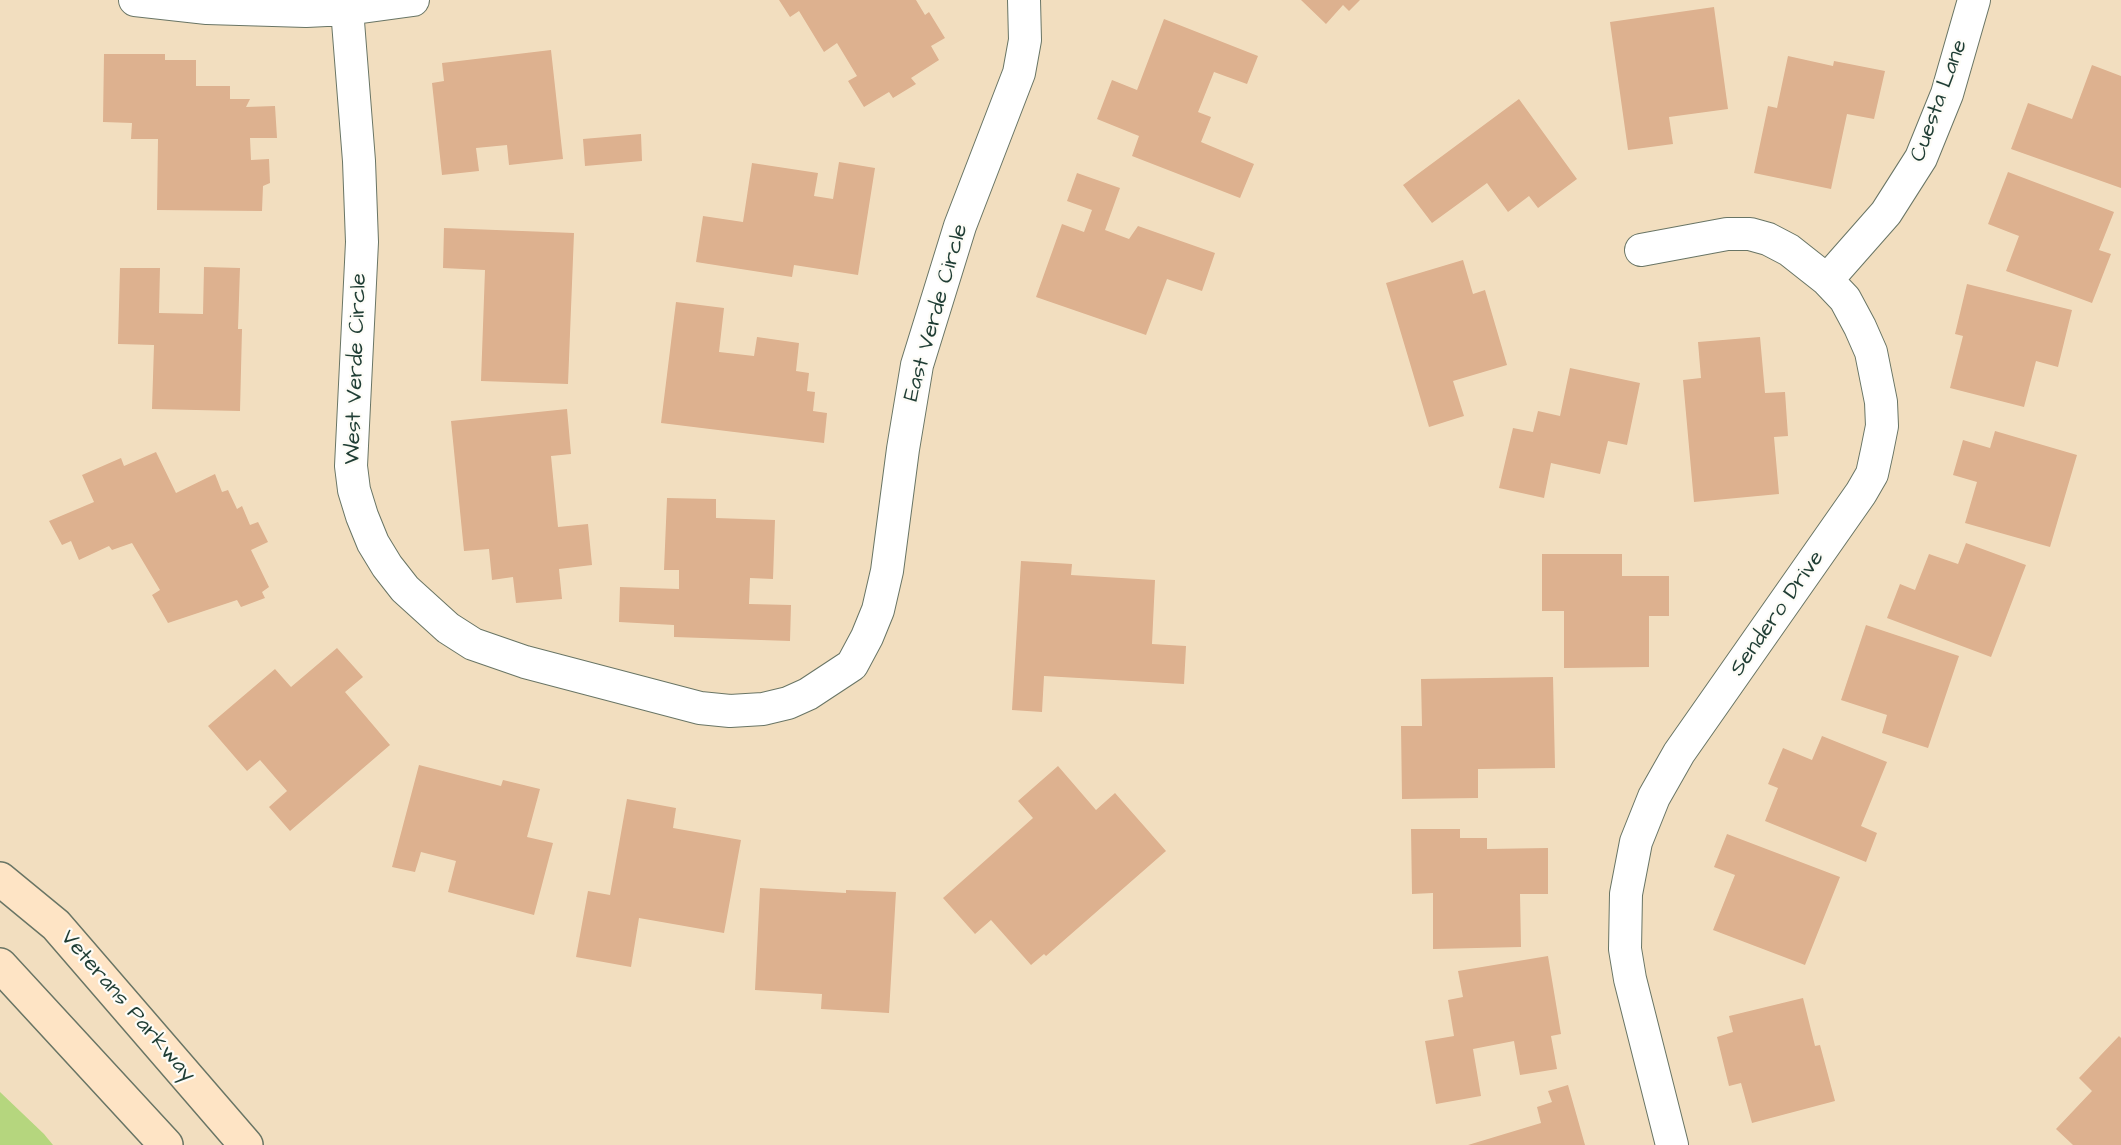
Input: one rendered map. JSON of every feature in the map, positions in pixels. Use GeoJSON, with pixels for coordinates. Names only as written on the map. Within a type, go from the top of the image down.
{"type":"FeatureCollection","features":[{"type":"Feature","properties":{"kind":"street"},"geometry":{"type":"LineString","coordinates":[[135,0],[207,8],[260,10],[347,9],[413,0]]}},
{"type":"Feature","properties":{"kind":"street","name":"East Verde Circle"},"geometry":{"type":"LineString","coordinates":[[852,664],[867,637],[878,610],[887,571],[917,365],[960,226],[1019,73],[1025,40],[1024,0]]}},
{"type":"Feature","properties":{"kind":"street","name":"Cuesta Lane"},"geometry":{"type":"LineString","coordinates":[[1827,280],[1886,213],[1921,158],[1947,94],[1974,0]]}},
{"type":"Feature","properties":{"kind":"street","name":"West Verde Circle"},"geometry":{"type":"LineString","coordinates":[[347,9],[359,161],[362,242],[351,466],[354,490],[365,525],[373,543],[399,582],[426,611],[473,644],[525,662],[700,708],[730,711],[763,709],[788,703],[808,694],[852,664]]}},
{"type":"Feature","properties":{"kind":"street","name":"Sendero Drive"},"geometry":{"type":"LineString","coordinates":[[1641,250],[1727,234],[1750,234],[1768,239],[1789,250],[1827,280],[1845,299],[1860,327],[1871,352],[1877,378],[1881,426],[1872,474],[1850,512],[1667,773],[1644,819],[1626,894],[1625,949],[1630,979],[1672,1145]]}},
{"type":"Feature","properties":{"kind":"street","name":"Veterans Parkway"},"geometry":{"type":"LineString","coordinates":[[0,879],[56,925],[246,1145]]}},
{"type":"Feature","properties":{"kind":"street"},"geometry":{"type":"LineString","coordinates":[[0,965],[166,1145]]}},
{"type":"Feature","properties":{"kind":"green space"},"geometry":{"type":"Polygon","coordinates":[[[0,1092],[44,1134],[53,1145],[0,1145],[0,1092]]]}},
{"type":"Feature","properties":{"kind":"building"},"geometry":{"type":"Polygon","coordinates":[[[779,0],[916,0],[925,15],[929,12],[945,38],[931,46],[939,60],[911,78],[916,84],[893,98],[889,92],[864,107],[848,81],[857,76],[837,43],[824,52],[799,11],[790,17],[779,0]]]}},
{"type":"Feature","properties":{"kind":"building"},"geometry":{"type":"Polygon","coordinates":[[[1301,0],[1360,0],[1349,11],[1343,5],[1326,24],[1301,0]]]}},
{"type":"Feature","properties":{"kind":"building"},"geometry":{"type":"Polygon","coordinates":[[[1714,7],[1728,109],[1669,117],[1673,144],[1628,150],[1610,22],[1714,7]]]}},
{"type":"Feature","properties":{"kind":"building"},"geometry":{"type":"Polygon","coordinates":[[[1164,19],[1258,56],[1247,84],[1214,72],[1198,112],[1211,117],[1201,142],[1254,164],[1240,198],[1132,156],[1139,136],[1097,119],[1112,80],[1137,90],[1164,19]]]}},
{"type":"Feature","properties":{"kind":"building"},"geometry":{"type":"Polygon","coordinates":[[[551,50],[563,159],[509,165],[507,145],[476,148],[479,171],[442,175],[432,83],[444,81],[442,63],[551,50]]]}},
{"type":"Feature","properties":{"kind":"building"},"geometry":{"type":"Polygon","coordinates":[[[104,54],[165,54],[165,60],[196,60],[196,86],[230,86],[230,99],[250,99],[246,107],[275,106],[277,138],[250,138],[251,160],[269,159],[270,183],[263,186],[262,211],[157,210],[158,139],[131,139],[132,123],[103,122],[104,54]]]}},
{"type":"Feature","properties":{"kind":"building"},"geometry":{"type":"Polygon","coordinates":[[[1788,56],[1833,66],[1834,61],[1885,71],[1874,119],[1847,114],[1831,189],[1754,173],[1768,106],[1777,108],[1788,56]]]}},
{"type":"Feature","properties":{"kind":"building"},"geometry":{"type":"Polygon","coordinates":[[[2092,65],[2121,76],[2121,188],[2011,149],[2028,103],[2072,119],[2092,65]]]}},
{"type":"Feature","properties":{"kind":"building"},"geometry":{"type":"Polygon","coordinates":[[[1519,99],[1577,179],[1538,208],[1529,196],[1508,212],[1487,183],[1432,223],[1403,185],[1519,99]]]}},
{"type":"Feature","properties":{"kind":"building"},"geometry":{"type":"Polygon","coordinates":[[[641,134],[642,161],[585,166],[583,139],[641,134]]]}},
{"type":"Feature","properties":{"kind":"building"},"geometry":{"type":"Polygon","coordinates":[[[839,162],[875,168],[858,275],[794,265],[792,277],[696,262],[703,216],[743,222],[752,163],[818,173],[814,196],[833,199],[839,162]]]}},
{"type":"Feature","properties":{"kind":"building"},"geometry":{"type":"Polygon","coordinates":[[[2008,172],[2114,212],[2099,250],[2111,254],[2092,303],[2006,271],[2019,236],[1988,224],[2008,172]]]}},
{"type":"Feature","properties":{"kind":"building"},"geometry":{"type":"Polygon","coordinates":[[[1077,173],[1120,188],[1105,230],[1129,239],[1138,226],[1215,253],[1202,291],[1167,279],[1146,335],[1036,297],[1062,224],[1084,232],[1092,210],[1067,201],[1077,173]]]}},
{"type":"Feature","properties":{"kind":"building"},"geometry":{"type":"Polygon","coordinates":[[[444,228],[574,233],[568,384],[481,381],[485,270],[443,268],[444,228]]]}},
{"type":"Feature","properties":{"kind":"building"},"geometry":{"type":"Polygon","coordinates":[[[1463,260],[1473,294],[1485,290],[1507,365],[1453,381],[1464,416],[1429,427],[1386,283],[1463,260]]]}},
{"type":"Feature","properties":{"kind":"building"},"geometry":{"type":"Polygon","coordinates":[[[204,267],[240,268],[238,329],[242,329],[240,411],[152,409],[154,345],[118,344],[120,268],[160,268],[159,313],[203,314],[204,267]]]}},
{"type":"Feature","properties":{"kind":"building"},"geometry":{"type":"Polygon","coordinates":[[[1967,284],[2072,310],[2058,367],[2036,361],[2024,407],[1950,388],[1963,336],[1955,334],[1967,284]]]}},
{"type":"Feature","properties":{"kind":"building"},"geometry":{"type":"Polygon","coordinates":[[[676,302],[724,308],[719,352],[754,356],[757,337],[799,343],[796,371],[809,373],[807,391],[815,392],[813,411],[827,413],[824,443],[661,423],[676,302]]]}},
{"type":"Feature","properties":{"kind":"building"},"geometry":{"type":"Polygon","coordinates":[[[1760,337],[1765,393],[1785,392],[1788,436],[1774,437],[1779,494],[1694,502],[1683,380],[1701,378],[1698,342],[1760,337]]]}},
{"type":"Feature","properties":{"kind":"building"},"geometry":{"type":"Polygon","coordinates":[[[1570,368],[1640,383],[1627,445],[1608,441],[1600,474],[1551,463],[1544,498],[1499,488],[1513,428],[1533,432],[1538,411],[1560,416],[1570,368]]]}},
{"type":"Feature","properties":{"kind":"building"},"geometry":{"type":"Polygon","coordinates":[[[567,409],[571,454],[551,456],[558,527],[588,524],[592,565],[559,569],[562,599],[516,603],[513,577],[492,580],[489,549],[464,551],[451,421],[567,409]]]}},
{"type":"Feature","properties":{"kind":"building"},"geometry":{"type":"Polygon","coordinates":[[[1995,431],[2077,455],[2050,547],[1965,523],[1977,482],[1953,475],[1963,440],[1990,448],[1995,431]]]}},
{"type":"Feature","properties":{"kind":"building"},"geometry":{"type":"Polygon","coordinates":[[[156,452],[176,493],[215,474],[222,492],[228,490],[237,509],[242,506],[250,525],[258,522],[268,542],[251,550],[269,587],[262,592],[265,598],[241,607],[237,600],[168,623],[152,595],[160,590],[132,543],[112,550],[109,546],[79,560],[71,541],[62,545],[49,521],[94,502],[82,475],[121,458],[124,466],[156,452]]]}},
{"type":"Feature","properties":{"kind":"building"},"geometry":{"type":"Polygon","coordinates":[[[667,498],[716,499],[716,518],[775,520],[773,579],[750,578],[749,604],[791,605],[790,641],[674,637],[674,625],[619,622],[620,587],[679,589],[679,570],[664,570],[667,498]]]}},
{"type":"Feature","properties":{"kind":"building"},"geometry":{"type":"Polygon","coordinates":[[[1966,543],[2026,565],[1991,657],[1887,618],[1900,584],[1915,590],[1929,554],[1958,564],[1966,543]]]}},
{"type":"Feature","properties":{"kind":"building"},"geometry":{"type":"Polygon","coordinates":[[[1542,554],[1622,554],[1622,576],[1669,576],[1669,616],[1649,616],[1649,667],[1564,668],[1564,611],[1542,611],[1542,554]]]}},
{"type":"Feature","properties":{"kind":"building"},"geometry":{"type":"Polygon","coordinates":[[[1021,561],[1072,564],[1071,575],[1155,580],[1152,644],[1186,646],[1184,684],[1044,676],[1042,712],[1012,710],[1021,561]]]}},
{"type":"Feature","properties":{"kind":"building"},"geometry":{"type":"Polygon","coordinates":[[[1866,625],[1959,656],[1928,748],[1882,733],[1887,715],[1841,700],[1866,625]]]}},
{"type":"Feature","properties":{"kind":"building"},"geometry":{"type":"Polygon","coordinates":[[[337,648],[363,677],[345,692],[390,745],[290,831],[269,807],[287,791],[260,760],[247,771],[208,726],[275,669],[291,687],[337,648]]]}},
{"type":"Feature","properties":{"kind":"building"},"geometry":{"type":"Polygon","coordinates":[[[1553,677],[1555,768],[1478,769],[1478,798],[1402,799],[1401,726],[1422,726],[1421,679],[1553,677]]]}},
{"type":"Feature","properties":{"kind":"building"},"geometry":{"type":"Polygon","coordinates":[[[1822,736],[1887,762],[1861,826],[1877,833],[1866,862],[1765,821],[1778,788],[1768,784],[1783,748],[1812,760],[1822,736]]]}},
{"type":"Feature","properties":{"kind":"building"},"geometry":{"type":"Polygon","coordinates":[[[419,765],[501,786],[503,780],[540,789],[527,837],[553,843],[534,915],[448,892],[456,861],[421,852],[415,872],[392,867],[419,765]]]}},
{"type":"Feature","properties":{"kind":"building"},"geometry":{"type":"Polygon","coordinates":[[[1058,766],[1096,810],[1115,793],[1166,851],[1046,956],[1044,954],[1031,965],[991,920],[975,934],[943,898],[1033,818],[1018,801],[1058,766]]]}},
{"type":"Feature","properties":{"kind":"building"},"geometry":{"type":"Polygon","coordinates":[[[627,799],[676,808],[673,828],[741,840],[724,933],[639,918],[631,967],[576,957],[588,891],[610,895],[627,799]]]}},
{"type":"Feature","properties":{"kind":"building"},"geometry":{"type":"Polygon","coordinates":[[[1411,829],[1460,829],[1460,838],[1487,838],[1487,849],[1548,848],[1548,894],[1520,894],[1521,947],[1433,949],[1433,893],[1412,894],[1411,829]]]}},
{"type":"Feature","properties":{"kind":"building"},"geometry":{"type":"Polygon","coordinates":[[[1727,834],[1840,877],[1805,965],[1713,930],[1735,875],[1714,867],[1727,834]]]}},
{"type":"Feature","properties":{"kind":"building"},"geometry":{"type":"Polygon","coordinates":[[[760,888],[846,893],[846,890],[896,892],[889,1013],[821,1009],[822,994],[755,990],[760,888]]]}},
{"type":"Feature","properties":{"kind":"building"},"geometry":{"type":"Polygon","coordinates":[[[1548,956],[1561,1034],[1551,1036],[1557,1069],[1520,1075],[1514,1041],[1473,1049],[1481,1096],[1436,1104],[1425,1041],[1454,1036],[1448,1000],[1463,997],[1458,971],[1548,956]]]}},
{"type":"Feature","properties":{"kind":"building"},"geometry":{"type":"Polygon","coordinates":[[[1803,998],[1815,1046],[1820,1045],[1835,1101],[1752,1123],[1741,1083],[1729,1086],[1717,1037],[1733,1032],[1729,1016],[1803,998]]]}},
{"type":"Feature","properties":{"kind":"building"},"geometry":{"type":"Polygon","coordinates":[[[2119,1036],[2121,1038],[2121,1145],[2073,1145],[2056,1129],[2092,1091],[2079,1078],[2119,1036]]]}},
{"type":"Feature","properties":{"kind":"building"},"geometry":{"type":"Polygon","coordinates":[[[1568,1085],[1585,1145],[1468,1145],[1541,1123],[1537,1107],[1552,1102],[1548,1091],[1568,1085]]]}}]}
